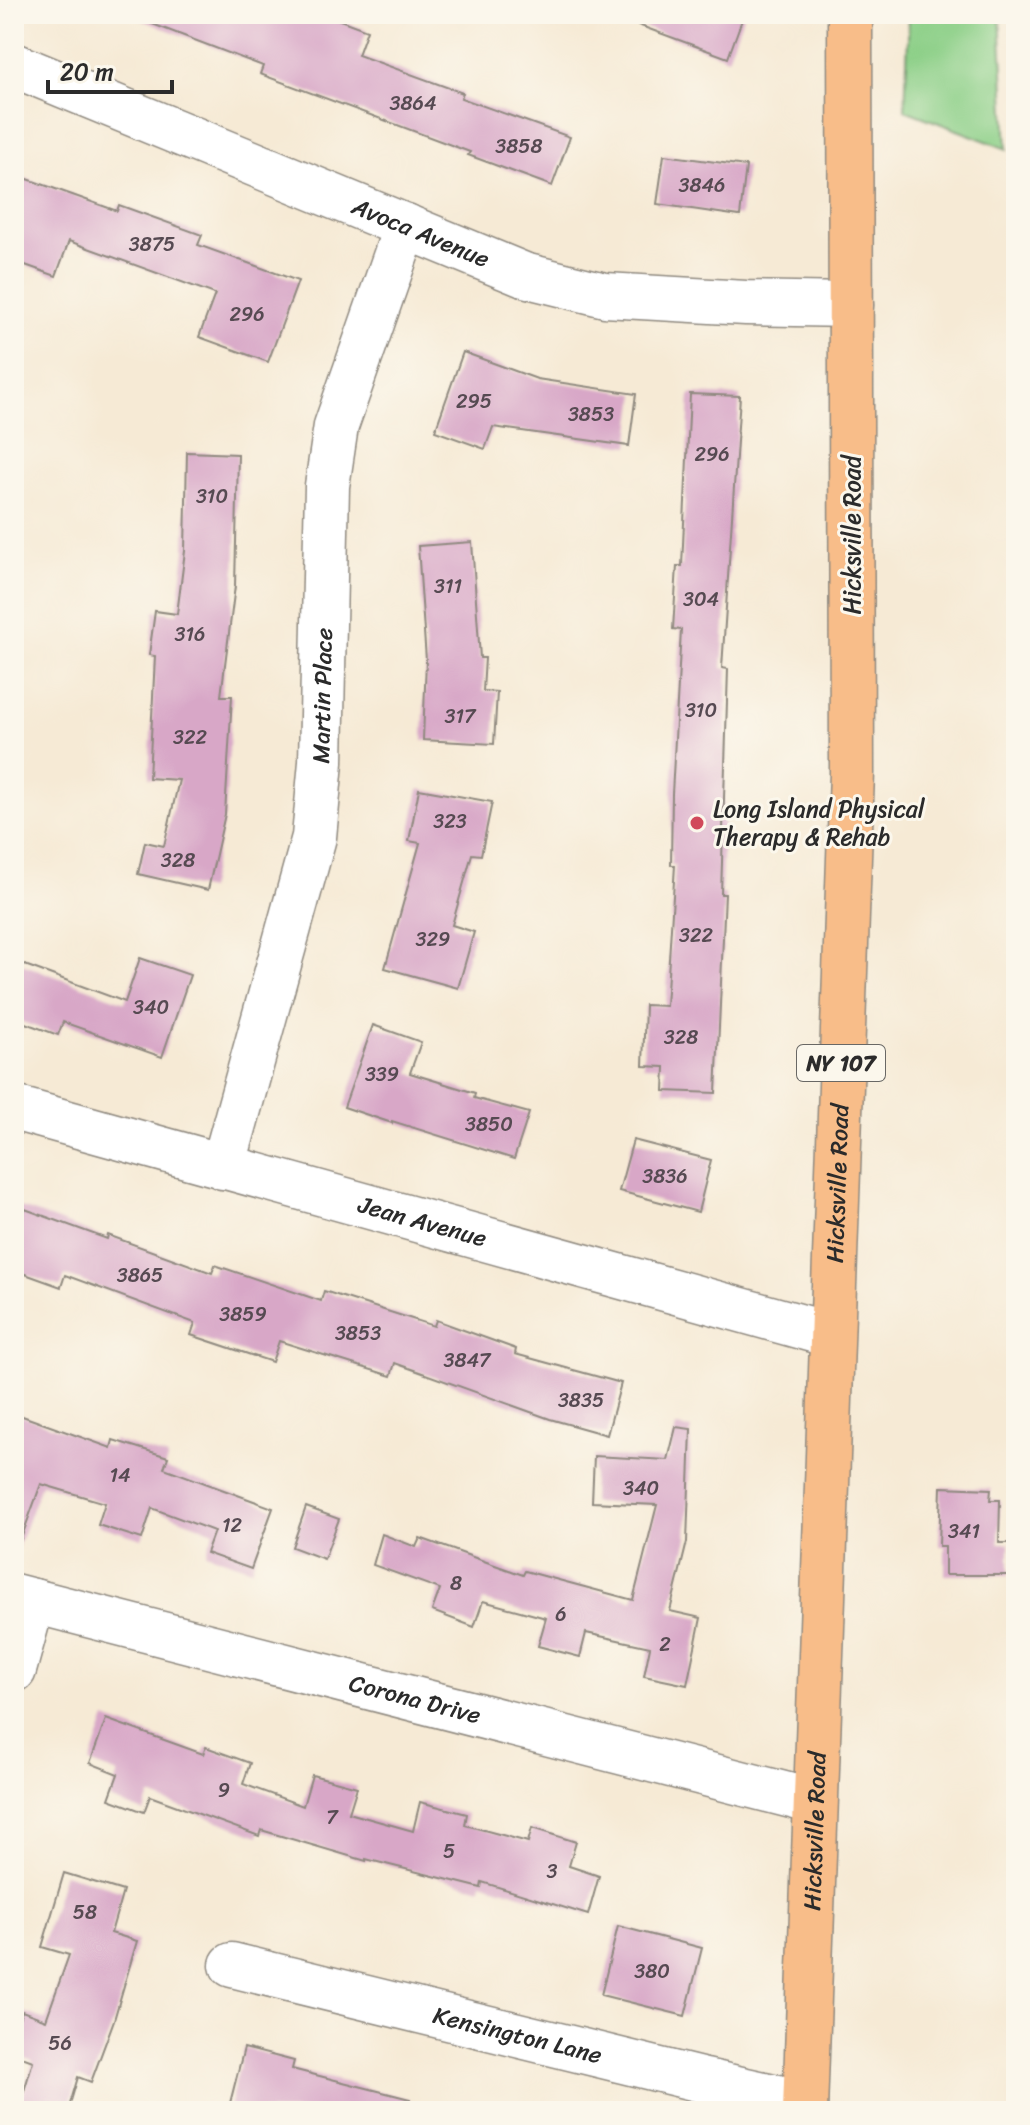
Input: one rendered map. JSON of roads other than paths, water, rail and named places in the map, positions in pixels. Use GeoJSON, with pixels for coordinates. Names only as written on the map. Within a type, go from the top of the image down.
{"type":"FeatureCollection","features":[{"type":"Feature","properties":{"kind":"main road","name":"Hicksville Road"},"geometry":{"type":"LineString","coordinates":[[805,2107],[852,773],[850,14]]}},
{"type":"Feature","properties":{"kind":"street","name":"Avoca Avenue"},"geometry":{"type":"LineString","coordinates":[[14,65],[524,275],[605,295],[851,305]]}},
{"type":"Feature","properties":{"kind":"street","name":"Martin Place"},"geometry":{"type":"LineString","coordinates":[[223,1167],[314,837],[321,762],[327,486],[336,426],[406,226]]}},
{"type":"Feature","properties":{"kind":"street","name":"Jean Avenue"},"geometry":{"type":"LineString","coordinates":[[14,1108],[831,1335]]}},
{"type":"Feature","properties":{"kind":"street","name":"Corona Drive"},"geometry":{"type":"LineString","coordinates":[[23,1599],[815,1802]]}},
{"type":"Feature","properties":{"kind":"street"},"geometry":{"type":"LineString","coordinates":[[14,1670],[23,1599]]}},
{"type":"Feature","properties":{"kind":"street","name":"Kensington Lane"},"geometry":{"type":"LineString","coordinates":[[232,1965],[805,2107]]}},
{"type":"Feature","properties":{"kind":"place","name":"Long Island Physical Therapy & Rehab"},"geometry":{"type":"Point","coordinates":[697,823]}}]}
